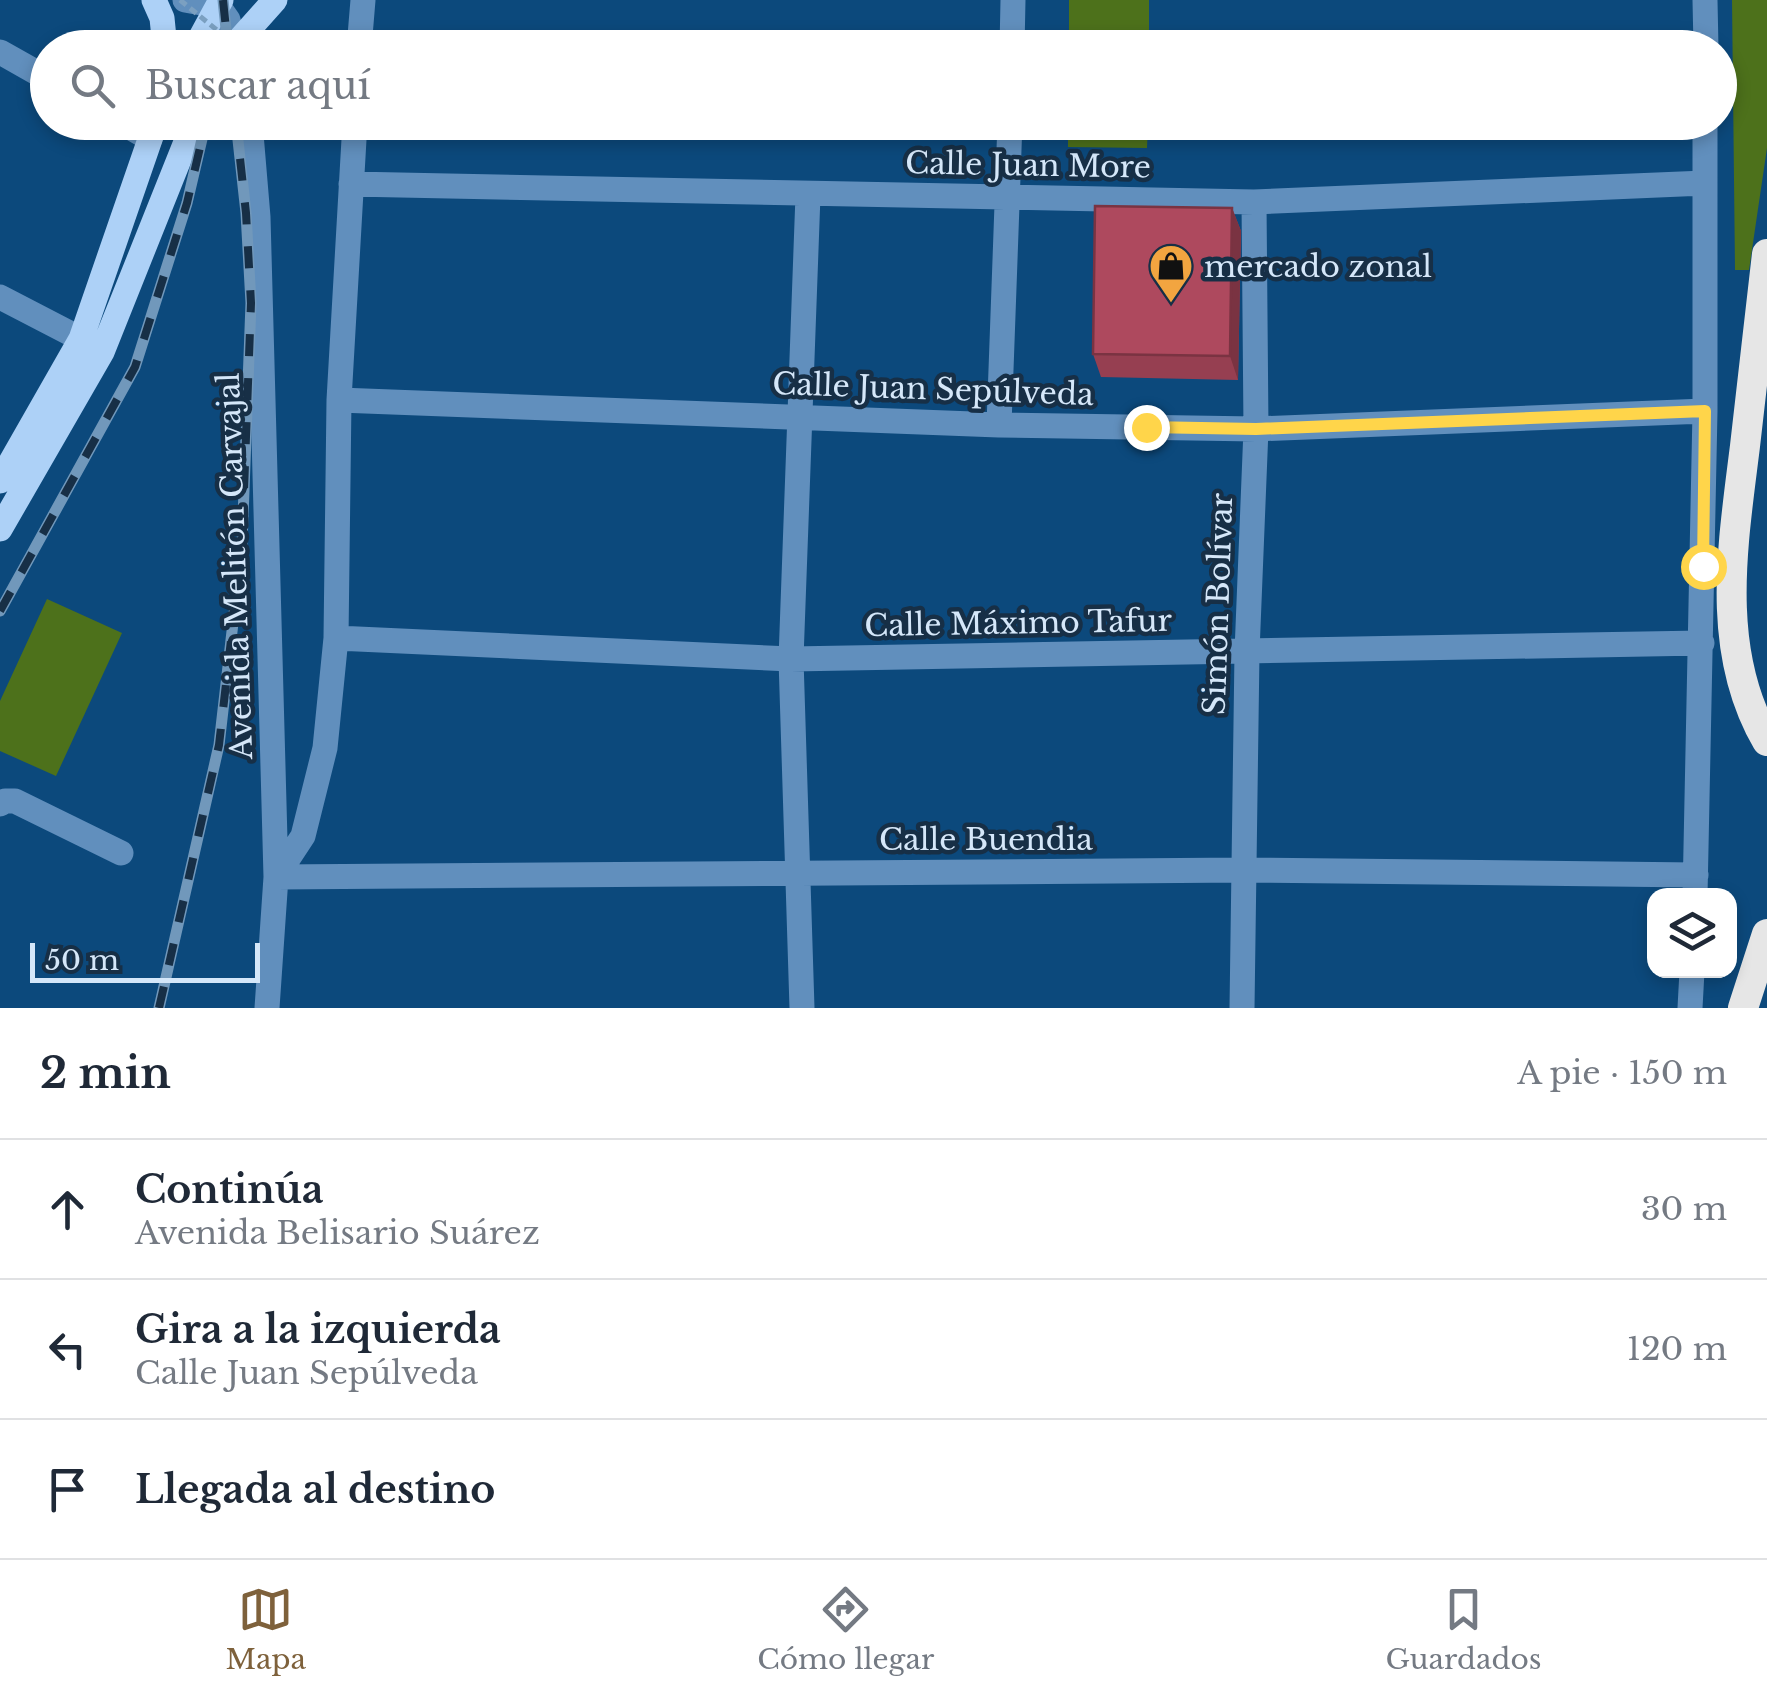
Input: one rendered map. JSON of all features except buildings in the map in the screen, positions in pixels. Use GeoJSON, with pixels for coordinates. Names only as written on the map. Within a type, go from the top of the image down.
{"type":"FeatureCollection","features":[{"type":"Feature","properties":{"kind":"highway"},"geometry":{"type":"LineString","coordinates":[[1767,254],[1730,576],[1734,642],[1744,684],[1767,740]]}},
{"type":"Feature","properties":{"kind":"highway"},"geometry":{"type":"LineString","coordinates":[[1743,1008],[1767,934]]}},
{"type":"Feature","properties":{"kind":"main road"},"geometry":{"type":"LineString","coordinates":[[154,0],[163,30]]}},
{"type":"Feature","properties":{"kind":"main road"},"geometry":{"type":"LineString","coordinates":[[249,30],[275,0]]}},
{"type":"Feature","properties":{"kind":"main road"},"geometry":{"type":"LineString","coordinates":[[204,30],[218,1]]}},
{"type":"Feature","properties":{"kind":"main road"},"geometry":{"type":"LineString","coordinates":[[0,481],[81,340],[150,140]]}},
{"type":"Feature","properties":{"kind":"main road"},"geometry":{"type":"LineString","coordinates":[[0,529],[102,352],[187,140]]}},
{"type":"Feature","properties":{"kind":"street"},"geometry":{"type":"LineString","coordinates":[[182,0],[218,1],[231,30]]}},
{"type":"Feature","properties":{"kind":"street"},"geometry":{"type":"LineString","coordinates":[[361,30],[363,0]]}},
{"type":"Feature","properties":{"kind":"street"},"geometry":{"type":"LineString","coordinates":[[1013,30],[1014,0]]}},
{"type":"Feature","properties":{"kind":"street"},"geometry":{"type":"LineString","coordinates":[[1705,0],[1706,30]]}},
{"type":"Feature","properties":{"kind":"street"},"geometry":{"type":"LineString","coordinates":[[0,52],[30,70]]}},
{"type":"Feature","properties":{"kind":"street","name":"Avenida Melitón Carvajal"},"geometry":{"type":"LineString","coordinates":[[252,140],[258,217],[276,877],[266,1008]]}},
{"type":"Feature","properties":{"kind":"street"},"geometry":{"type":"LineString","coordinates":[[276,877],[303,836],[324,748],[336,638],[339,400],[354,140]]}},
{"type":"Feature","properties":{"kind":"street"},"geometry":{"type":"LineString","coordinates":[[999,425],[1010,140]]}},
{"type":"Feature","properties":{"kind":"street"},"geometry":{"type":"LineString","coordinates":[[1696,886],[1705,411],[1705,140]]}},
{"type":"Feature","properties":{"kind":"street","name":"Calle Juan More"},"geometry":{"type":"LineString","coordinates":[[351,184],[1254,202],[1704,182]]}},
{"type":"Feature","properties":{"kind":"street"},"geometry":{"type":"LineString","coordinates":[[802,1008],[791,659],[808,195]]}},
{"type":"Feature","properties":{"kind":"street","name":"Simón Bolívar"},"geometry":{"type":"LineString","coordinates":[[1242,1008],[1247,652],[1256,429],[1254,202]]}},
{"type":"Feature","properties":{"kind":"street"},"geometry":{"type":"LineString","coordinates":[[0,297],[81,340]]}},
{"type":"Feature","properties":{"kind":"street","name":"Calle Juan Sepúlveda"},"geometry":{"type":"LineString","coordinates":[[339,400],[999,425],[1256,429],[1705,411]]}},
{"type":"Feature","properties":{"kind":"street","name":"Calle Máximo Tafur"},"geometry":{"type":"LineString","coordinates":[[336,638],[791,659],[1702,643]]}},
{"type":"Feature","properties":{"kind":"street"},"geometry":{"type":"LineString","coordinates":[[3,802],[15,801],[121,853]]}},
{"type":"Feature","properties":{"kind":"street","name":"Calle Buendia"},"geometry":{"type":"LineString","coordinates":[[276,877],[1244,870],[1696,886]]}},
{"type":"Feature","properties":{"kind":"street"},"geometry":{"type":"LineString","coordinates":[[1690,1008],[1692,978]]}},
{"type":"Feature","properties":{"kind":"path"},"geometry":{"type":"LineString","coordinates":[[182,0],[216,30]]}},
{"type":"Feature","properties":{"kind":"green space"},"geometry":{"type":"Polygon","coordinates":[[[1069,0],[1149,0],[1149,30],[1069,30],[1069,0]]]}},
{"type":"Feature","properties":{"kind":"green space"},"geometry":{"type":"Polygon","coordinates":[[[1732,0],[1767,0],[1767,148],[1749,270],[1735,270],[1737,30],[1732,30],[1732,0]]]}},
{"type":"Feature","properties":{"kind":"green space"},"geometry":{"type":"Polygon","coordinates":[[[1068,140],[1147,140],[1147,148],[1068,147],[1068,140]]]}},
{"type":"Feature","properties":{"kind":"green space"},"geometry":{"type":"Polygon","coordinates":[[[47,599],[122,633],[56,776],[0,751],[0,701],[47,599]]]}},
{"type":"Feature","properties":{"kind":"railway"},"geometry":{"type":"LineString","coordinates":[[223,0],[226,30]]}},
{"type":"Feature","properties":{"kind":"railway"},"geometry":{"type":"LineString","coordinates":[[0,611],[135,367],[187,203],[202,140]]}},
{"type":"Feature","properties":{"kind":"railway"},"geometry":{"type":"LineString","coordinates":[[159,1008],[219,745],[242,544],[251,303],[238,140]]}},
{"type":"Feature","properties":{"kind":"place","name":"mercado zonal"},"geometry":{"type":"Point","coordinates":[1171,304]}},
{"type":"Feature","properties":{"kind":"route"},"geometry":{"type":"LineString","coordinates":[[1146,427],[1256,429],[1705,411],[1703,566]]}}]}
